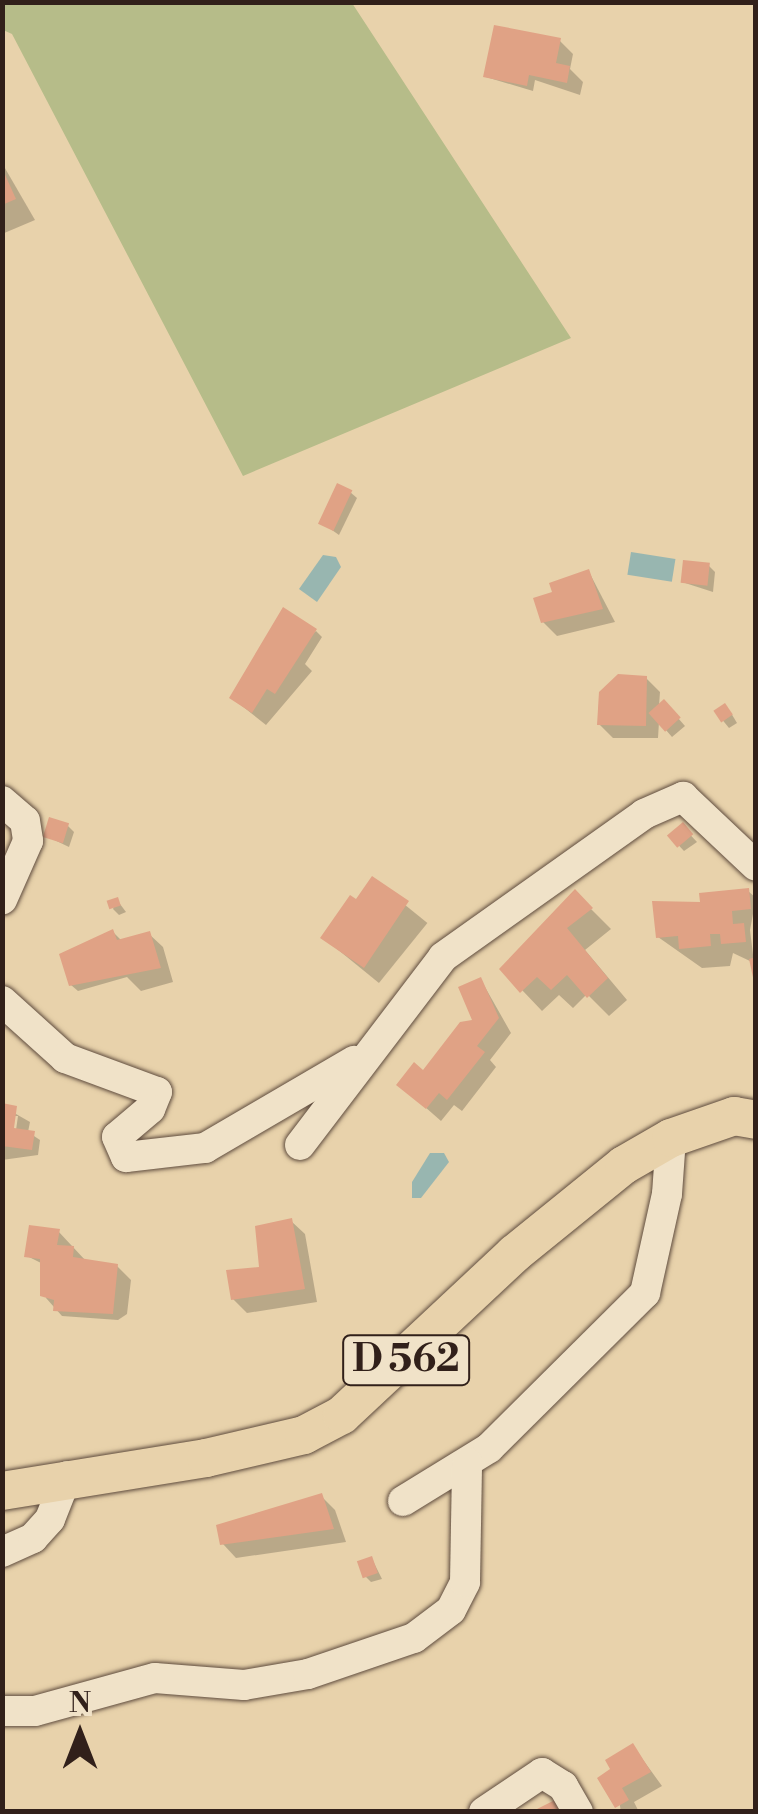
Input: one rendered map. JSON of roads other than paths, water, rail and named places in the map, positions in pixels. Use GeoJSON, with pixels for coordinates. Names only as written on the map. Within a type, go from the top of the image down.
{"type":"FeatureCollection","features":[{"type":"Feature","properties":{"kind":"main road","name":"D 562"},"geometry":{"type":"LineString","coordinates":[[2,1491],[67,1476],[251,1450],[304,1435],[342,1415],[514,1254],[624,1166],[672,1138],[734,1116],[756,1120]]}},
{"type":"Feature","properties":{"kind":"lane"},"geometry":{"type":"LineString","coordinates":[[300,1145],[365,1054],[443,957],[644,814],[683,797],[756,866]]}},
{"type":"Feature","properties":{"kind":"lane"},"geometry":{"type":"LineString","coordinates":[[2,801],[25,821],[28,841],[2,900]]}},
{"type":"Feature","properties":{"kind":"lane"},"geometry":{"type":"LineString","coordinates":[[2,1001],[65,1058],[157,1092],[150,1109],[117,1137],[126,1157],[206,1148],[365,1054]]}},
{"type":"Feature","properties":{"kind":"lane"},"geometry":{"type":"LineString","coordinates":[[403,1500],[466,1464],[594,1350],[645,1293],[667,1194],[672,1138]]}},
{"type":"Feature","properties":{"kind":"lane"},"geometry":{"type":"LineString","coordinates":[[2,1710],[35,1712],[156,1678],[244,1685],[308,1674],[414,1638],[451,1610],[466,1582],[466,1464]]}},
{"type":"Feature","properties":{"kind":"lane"},"geometry":{"type":"LineString","coordinates":[[2,1552],[33,1538],[50,1519],[67,1476]]}},
{"type":"Feature","properties":{"kind":"lane"},"geometry":{"type":"LineString","coordinates":[[484,1812],[542,1773],[564,1786],[578,1812]]}},
{"type":"Feature","properties":{"kind":"water"},"geometry":{"type":"Polygon","coordinates":[[[631,552],[675,559],[672,582],[627,575],[631,552]]]}},
{"type":"Feature","properties":{"kind":"water"},"geometry":{"type":"Polygon","coordinates":[[[323,555],[336,557],[341,567],[317,602],[299,589],[323,555]]]}},
{"type":"Feature","properties":{"kind":"water"},"geometry":{"type":"Polygon","coordinates":[[[430,1153],[444,1153],[449,1162],[421,1198],[412,1198],[412,1182],[430,1153]]]}}]}
